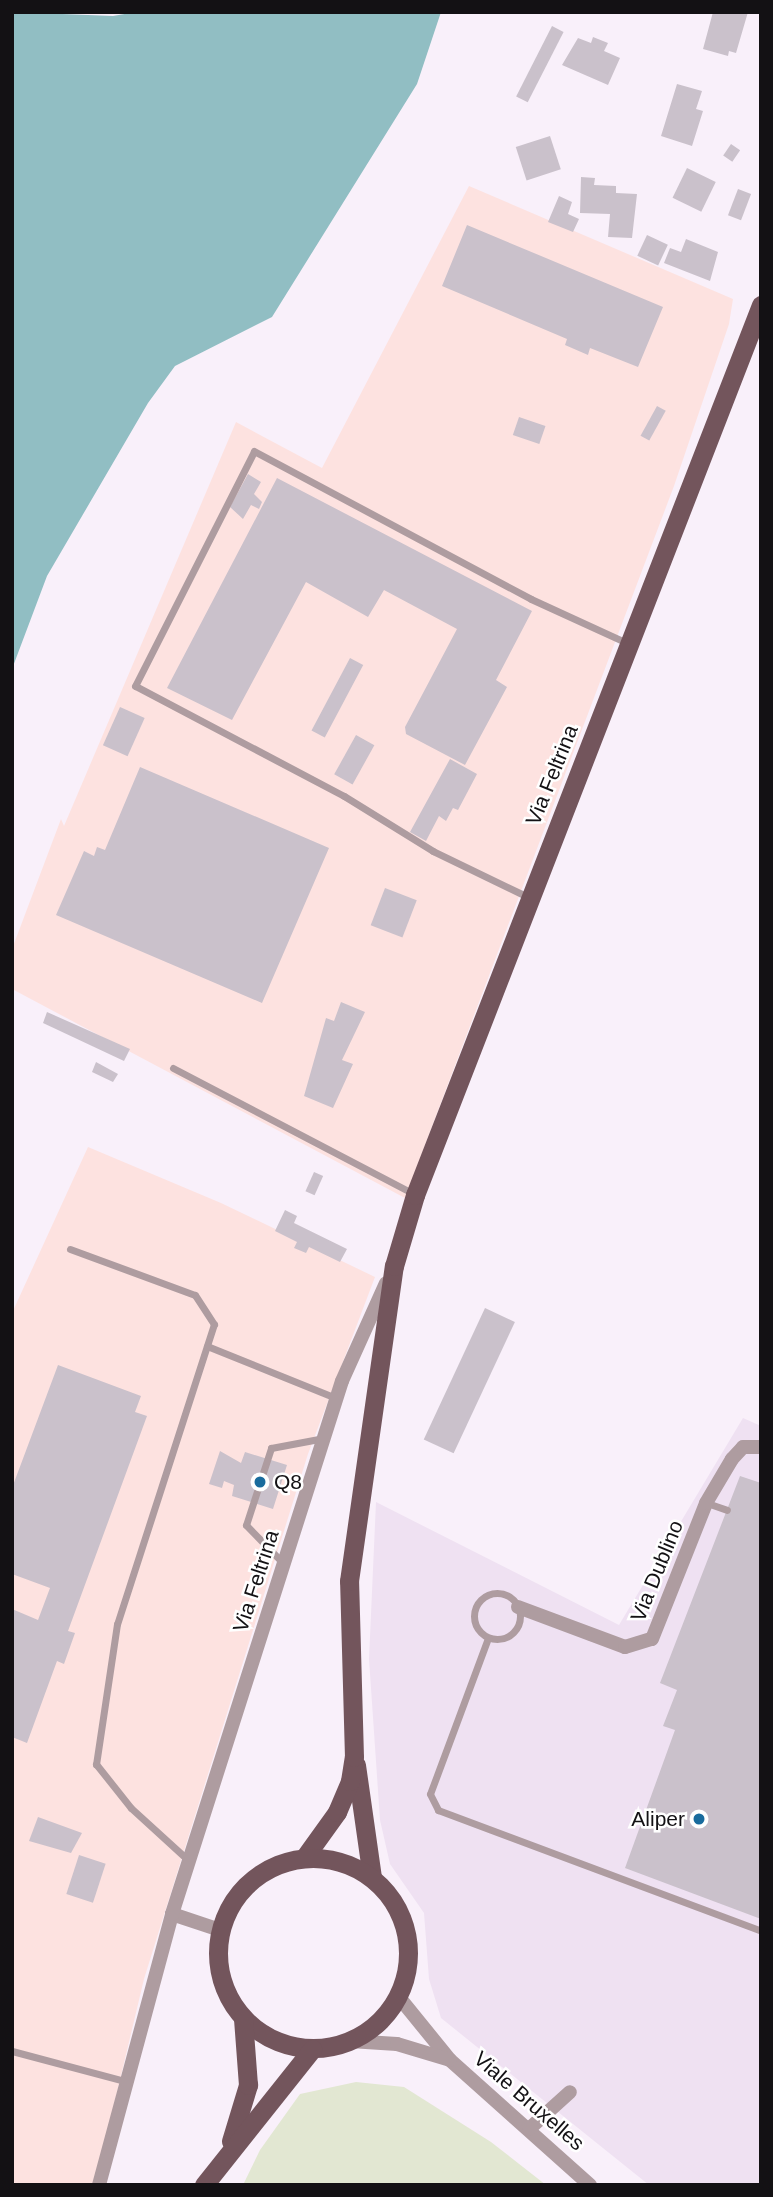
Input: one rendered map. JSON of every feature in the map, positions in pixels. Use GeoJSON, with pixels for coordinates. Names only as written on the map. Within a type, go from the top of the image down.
{"type":"FeatureCollection","features":[{"type":"Feature","properties":{"kind":"main road","name":"Via Feltrina"},"geometry":{"type":"LineString","coordinates":[[372,1878],[354,1757],[349,1581],[394,1266],[415,1195],[528,897],[761,304]]}},
{"type":"Feature","properties":{"kind":"main road","name":"Via Feltrina"},"geometry":{"type":"LineString","coordinates":[[304,1858],[337,1812],[350,1780],[354,1757]]}},
{"type":"Feature","properties":{"kind":"main road"},"geometry":{"type":"LineString","coordinates":[[227,2152],[248,2085],[243,2018],[220,1977],[220,1930],[231,1903],[250,1881],[275,1865],[304,1858],[328,1859],[372,1878],[394,1902],[406,1932],[408,1965],[398,1996],[378,2023],[350,2041],[312,2049],[275,2040],[243,2018]]}},
{"type":"Feature","properties":{"kind":"main road"},"geometry":{"type":"LineString","coordinates":[[204,2185],[227,2152],[312,2049]]}},
{"type":"Feature","properties":{"kind":"street","name":"Via Feltrina"},"geometry":{"type":"LineString","coordinates":[[99,2185],[172,1914],[337,1398],[394,1266]]}},
{"type":"Feature","properties":{"kind":"street","name":"Via Dublino"},"geometry":{"type":"LineString","coordinates":[[518,1606],[625,1647],[640,1646],[659,1629],[706,1503],[732,1459],[743,1447],[761,1447]]}},
{"type":"Feature","properties":{"kind":"street"},"geometry":{"type":"LineString","coordinates":[[172,1914],[220,1930]]}},
{"type":"Feature","properties":{"kind":"street","name":"Viale Bruxelles"},"geometry":{"type":"LineString","coordinates":[[398,1996],[450,2060],[585,2179],[600,2185]]}},
{"type":"Feature","properties":{"kind":"street"},"geometry":{"type":"LineString","coordinates":[[350,2041],[397,2045],[450,2060]]}},
{"type":"Feature","properties":{"kind":"street"},"geometry":{"type":"LineString","coordinates":[[529,2129],[569,2092]]}},
{"type":"Feature","properties":{"kind":"lane"},"geometry":{"type":"LineString","coordinates":[[528,897],[433,851],[344,796],[135,686],[254,451],[531,599],[628,643]]}},
{"type":"Feature","properties":{"kind":"lane"},"geometry":{"type":"LineString","coordinates":[[173,1068],[415,1195]]}},
{"type":"Feature","properties":{"kind":"lane"},"geometry":{"type":"LineString","coordinates":[[69,1249],[195,1295],[214,1324],[117,1624],[96,1764],[131,1808],[190,1861]]}},
{"type":"Feature","properties":{"kind":"lane"},"geometry":{"type":"LineString","coordinates":[[207,1346],[337,1398]]}},
{"type":"Feature","properties":{"kind":"lane"},"geometry":{"type":"LineString","coordinates":[[285,1565],[246,1525],[271,1448],[325,1438]]}},
{"type":"Feature","properties":{"kind":"lane"},"geometry":{"type":"LineString","coordinates":[[706,1503],[727,1510]]}},
{"type":"Feature","properties":{"kind":"lane"},"geometry":{"type":"LineString","coordinates":[[501,1593],[518,1606],[520,1619],[515,1632],[503,1639],[488,1638],[473,1621],[480,1600],[501,1593]]}},
{"type":"Feature","properties":{"kind":"lane"},"geometry":{"type":"LineString","coordinates":[[488,1638],[430,1794],[438,1810],[761,1931]]}},
{"type":"Feature","properties":{"kind":"lane"},"geometry":{"type":"LineString","coordinates":[[12,2051],[125,2081]]}},
{"type":"Feature","properties":{"kind":"shaded area"},"geometry":{"type":"Polygon","coordinates":[[[469,186],[733,299],[729,324],[674,486],[405,1198],[12,989],[12,949],[61,819],[64,826],[236,422],[322,468],[469,186]]]}},
{"type":"Feature","properties":{"kind":"shaded area"},"geometry":{"type":"Polygon","coordinates":[[[88,1147],[221,1203],[375,1277],[308,1454],[144,1979],[95,2185],[12,2185],[12,1313],[88,1147]]]}},
{"type":"Feature","properties":{"kind":"shaded area"},"geometry":{"type":"Polygon","coordinates":[[[743,1418],[761,1426],[761,2185],[649,2185],[441,2018],[429,1979],[424,1913],[390,1864],[380,1820],[369,1659],[376,1502],[619,1625],[743,1418]]]}},
{"type":"Feature","properties":{"kind":"green space"},"geometry":{"type":"Polygon","coordinates":[[[356,2082],[404,2087],[491,2142],[546,2185],[243,2185],[260,2150],[300,2094],[356,2082]]]}},
{"type":"Feature","properties":{"kind":"water"},"geometry":{"type":"Polygon","coordinates":[[[12,12],[113,16],[136,12],[441,12],[417,84],[272,317],[175,366],[148,403],[47,576],[12,669],[12,12]]]}},
{"type":"Feature","properties":{"kind":"building"},"geometry":{"type":"Polygon","coordinates":[[[713,12],[748,12],[736,53],[729,51],[728,56],[703,49],[713,12]]]}},
{"type":"Feature","properties":{"kind":"building"},"geometry":{"type":"Polygon","coordinates":[[[552,26],[564,32],[528,102],[516,96],[552,26]]]}},
{"type":"Feature","properties":{"kind":"building"},"geometry":{"type":"Polygon","coordinates":[[[593,37],[608,43],[604,51],[620,58],[608,85],[562,65],[578,38],[591,43],[593,37]]]}},
{"type":"Feature","properties":{"kind":"building"},"geometry":{"type":"Polygon","coordinates":[[[677,84],[702,91],[696,109],[703,111],[692,146],[661,136],[677,84]]]}},
{"type":"Feature","properties":{"kind":"building"},"geometry":{"type":"Polygon","coordinates":[[[550,136],[561,169],[527,180],[516,147],[550,136]]]}},
{"type":"Feature","properties":{"kind":"building"},"geometry":{"type":"Polygon","coordinates":[[[731,144],[740,150],[732,162],[723,156],[731,144]]]}},
{"type":"Feature","properties":{"kind":"building"},"geometry":{"type":"Polygon","coordinates":[[[687,168],[716,182],[701,212],[673,198],[687,168]]]}},
{"type":"Feature","properties":{"kind":"building"},"geometry":{"type":"Polygon","coordinates":[[[581,177],[595,178],[594,185],[616,186],[616,193],[637,194],[632,238],[608,237],[610,214],[580,213],[581,177]]]}},
{"type":"Feature","properties":{"kind":"building"},"geometry":{"type":"Polygon","coordinates":[[[738,189],[751,194],[741,220],[728,215],[738,189]]]}},
{"type":"Feature","properties":{"kind":"building"},"geometry":{"type":"Polygon","coordinates":[[[559,196],[572,202],[568,214],[579,219],[573,232],[548,222],[559,196]]]}},
{"type":"Feature","properties":{"kind":"building"},"geometry":{"type":"Polygon","coordinates":[[[467,225],[663,307],[638,367],[590,348],[588,355],[565,345],[567,339],[442,286],[467,225]]]}},
{"type":"Feature","properties":{"kind":"building"},"geometry":{"type":"Polygon","coordinates":[[[647,235],[668,245],[658,266],[637,256],[647,235]]]}},
{"type":"Feature","properties":{"kind":"building"},"geometry":{"type":"Polygon","coordinates":[[[686,239],[718,252],[710,281],[664,263],[670,248],[681,252],[686,239]]]}},
{"type":"Feature","properties":{"kind":"building"},"geometry":{"type":"Polygon","coordinates":[[[657,406],[666,411],[649,441],[641,436],[657,406]]]}},
{"type":"Feature","properties":{"kind":"building"},"geometry":{"type":"Polygon","coordinates":[[[519,417],[545,426],[539,444],[513,435],[519,417]]]}},
{"type":"Feature","properties":{"kind":"building"},"geometry":{"type":"Polygon","coordinates":[[[248,474],[261,482],[254,494],[262,502],[259,509],[251,505],[243,519],[230,507],[248,474]]]}},
{"type":"Feature","properties":{"kind":"building"},"geometry":{"type":"Polygon","coordinates":[[[277,478],[532,611],[496,680],[507,687],[465,765],[406,734],[405,727],[457,629],[384,590],[368,617],[306,582],[232,720],[167,688],[277,478]]]}},
{"type":"Feature","properties":{"kind":"building"},"geometry":{"type":"Polygon","coordinates":[[[350,658],[363,665],[325,737],[312,730],[350,658]]]}},
{"type":"Feature","properties":{"kind":"building"},"geometry":{"type":"Polygon","coordinates":[[[120,707],[145,718],[128,756],[103,745],[120,707]]]}},
{"type":"Feature","properties":{"kind":"building"},"geometry":{"type":"Polygon","coordinates":[[[356,735],[374,745],[353,785],[334,774],[356,735]]]}},
{"type":"Feature","properties":{"kind":"building"},"geometry":{"type":"Polygon","coordinates":[[[450,759],[477,774],[458,810],[453,808],[446,821],[439,816],[426,841],[410,832],[450,759]]]}},
{"type":"Feature","properties":{"kind":"building"},"geometry":{"type":"Polygon","coordinates":[[[140,767],[329,848],[262,1003],[56,915],[84,851],[94,856],[97,847],[105,850],[140,767]]]}},
{"type":"Feature","properties":{"kind":"building"},"geometry":{"type":"Polygon","coordinates":[[[385,888],[417,900],[402,938],[371,925],[385,888]]]}},
{"type":"Feature","properties":{"kind":"building"},"geometry":{"type":"Polygon","coordinates":[[[341,1002],[365,1012],[342,1060],[353,1064],[333,1108],[304,1096],[326,1018],[334,1021],[341,1002]]]}},
{"type":"Feature","properties":{"kind":"building"},"geometry":{"type":"Polygon","coordinates":[[[47,1012],[130,1049],[124,1061],[43,1023],[47,1012]]]}},
{"type":"Feature","properties":{"kind":"building"},"geometry":{"type":"Polygon","coordinates":[[[96,1062],[118,1074],[113,1082],[92,1072],[96,1062]]]}},
{"type":"Feature","properties":{"kind":"building"},"geometry":{"type":"Polygon","coordinates":[[[314,1172],[323,1176],[315,1195],[305,1191],[314,1172]]]}},
{"type":"Feature","properties":{"kind":"building"},"geometry":{"type":"Polygon","coordinates":[[[285,1210],[297,1216],[294,1223],[347,1249],[340,1262],[309,1247],[306,1253],[294,1248],[297,1242],[275,1231],[285,1210]]]}},
{"type":"Feature","properties":{"kind":"building"},"geometry":{"type":"Polygon","coordinates":[[[485,1308],[515,1322],[454,1453],[424,1439],[485,1308]]]}},
{"type":"Feature","properties":{"kind":"building"},"geometry":{"type":"Polygon","coordinates":[[[58,1365],[141,1396],[135,1412],[147,1416],[68,1631],[75,1633],[64,1664],[57,1661],[27,1743],[12,1737],[12,1609],[38,1620],[50,1588],[12,1574],[12,1488],[58,1365]]]}},
{"type":"Feature","properties":{"kind":"building"},"geometry":{"type":"Polygon","coordinates":[[[220,1451],[241,1463],[245,1452],[287,1465],[273,1509],[232,1496],[234,1485],[224,1481],[222,1488],[209,1484],[220,1451]]]}},
{"type":"Feature","properties":{"kind":"building"},"geometry":{"type":"Polygon","coordinates":[[[740,1476],[761,1483],[761,1919],[625,1868],[675,1730],[663,1726],[677,1690],[660,1683],[740,1476]]]}},
{"type":"Feature","properties":{"kind":"building"},"geometry":{"type":"Polygon","coordinates":[[[38,1817],[82,1833],[71,1853],[29,1841],[38,1817]]]}},
{"type":"Feature","properties":{"kind":"building"},"geometry":{"type":"Polygon","coordinates":[[[79,1855],[106,1864],[93,1903],[66,1894],[79,1855]]]}},
{"type":"Feature","properties":{"kind":"place","name":"Q8"},"geometry":{"type":"Point","coordinates":[260,1482]}},
{"type":"Feature","properties":{"kind":"place","name":"Aliper"},"geometry":{"type":"Point","coordinates":[699,1819]}}]}
